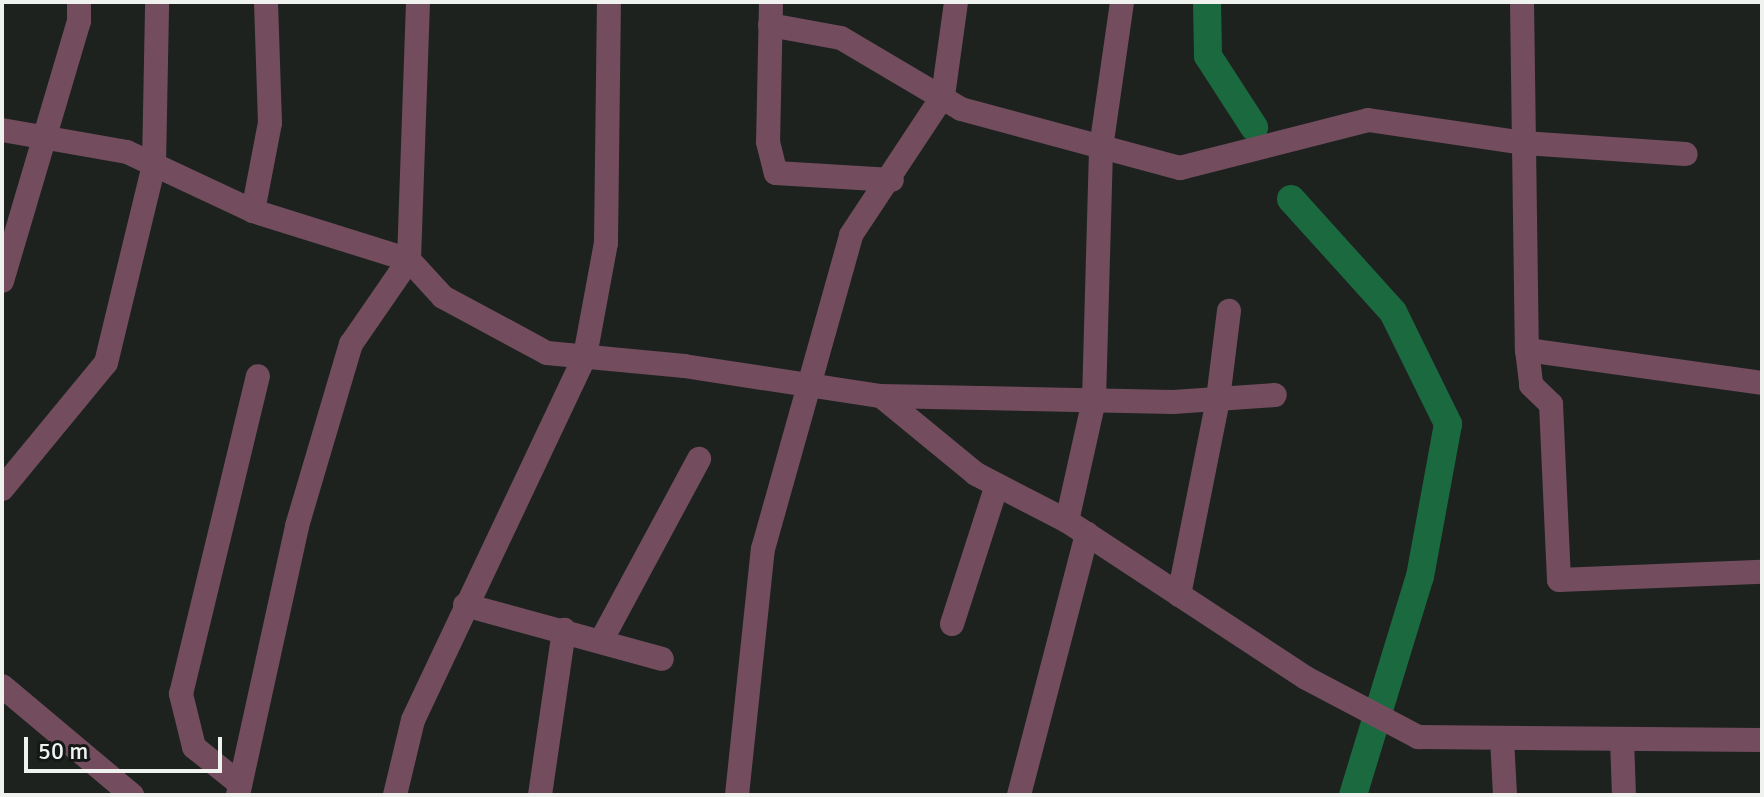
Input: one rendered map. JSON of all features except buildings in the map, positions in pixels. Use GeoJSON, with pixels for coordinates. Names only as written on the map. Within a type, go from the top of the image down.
{"type":"FeatureCollection","features":[{"type":"Feature","properties":{"kind":"street"},"geometry":{"type":"LineString","coordinates":[[2,281],[79,21],[79,2]]}},
{"type":"Feature","properties":{"kind":"street"},"geometry":{"type":"LineString","coordinates":[[2,489],[106,363],[154,165],[157,2]]}},
{"type":"Feature","properties":{"kind":"street"},"geometry":{"type":"LineString","coordinates":[[253,211],[270,123],[266,2]]}},
{"type":"Feature","properties":{"kind":"street"},"geometry":{"type":"LineString","coordinates":[[239,789],[297,526],[351,344],[409,260],[418,2]]}},
{"type":"Feature","properties":{"kind":"street"},"geometry":{"type":"LineString","coordinates":[[395,795],[413,720],[585,356],[606,243],[609,2]]}},
{"type":"Feature","properties":{"kind":"street"},"geometry":{"type":"LineString","coordinates":[[737,795],[763,549],[851,235],[892,180],[943,96],[956,2]]}},
{"type":"Feature","properties":{"kind":"street"},"geometry":{"type":"LineString","coordinates":[[1019,795],[1077,528],[1094,400],[1101,148],[1122,2]]}},
{"type":"Feature","properties":{"kind":"street"},"geometry":{"type":"LineString","coordinates":[[1522,2],[1527,350],[1531,385],[1551,404],[1559,580],[1762,572]]}},
{"type":"Feature","properties":{"kind":"street"},"geometry":{"type":"LineString","coordinates":[[892,180],[776,173],[768,142],[771,14],[841,38],[961,109],[1180,168],[1368,120],[1523,143],[1686,154]]}},
{"type":"Feature","properties":{"kind":"street"},"geometry":{"type":"LineString","coordinates":[[2,130],[127,152],[253,211],[409,260],[443,297],[547,353],[881,396],[1094,400],[1218,399],[1275,395]]}},
{"type":"Feature","properties":{"kind":"street"},"geometry":{"type":"LineString","coordinates":[[1179,595],[1218,399],[1229,311]]}},
{"type":"Feature","properties":{"kind":"street"},"geometry":{"type":"LineString","coordinates":[[1527,350],[1762,383]]}},
{"type":"Feature","properties":{"kind":"street"},"geometry":{"type":"LineString","coordinates":[[239,789],[194,747],[181,694],[258,376]]}},
{"type":"Feature","properties":{"kind":"street"},"geometry":{"type":"LineString","coordinates":[[881,396],[976,474],[1077,528],[1306,678],[1418,737],[1762,740]]}},
{"type":"Feature","properties":{"kind":"street"},"geometry":{"type":"LineString","coordinates":[[601,641],[699,459]]}},
{"type":"Feature","properties":{"kind":"street"},"geometry":{"type":"LineString","coordinates":[[952,624],[997,485]]}},
{"type":"Feature","properties":{"kind":"street"},"geometry":{"type":"LineString","coordinates":[[465,605],[662,659]]}},
{"type":"Feature","properties":{"kind":"street"},"geometry":{"type":"LineString","coordinates":[[540,795],[564,630]]}},
{"type":"Feature","properties":{"kind":"street"},"geometry":{"type":"LineString","coordinates":[[2,686],[132,795]]}},
{"type":"Feature","properties":{"kind":"street"},"geometry":{"type":"LineString","coordinates":[[1502,738],[1505,795]]}},
{"type":"Feature","properties":{"kind":"street"},"geometry":{"type":"LineString","coordinates":[[1622,739],[1624,795]]}},
{"type":"Feature","properties":{"kind":"waterway"},"geometry":{"type":"LineString","coordinates":[[1207,2],[1208,56],[1254,127]]}},
{"type":"Feature","properties":{"kind":"waterway"},"geometry":{"type":"LineString","coordinates":[[1291,199],[1393,312],[1448,424],[1420,576],[1353,795]]}}]}
